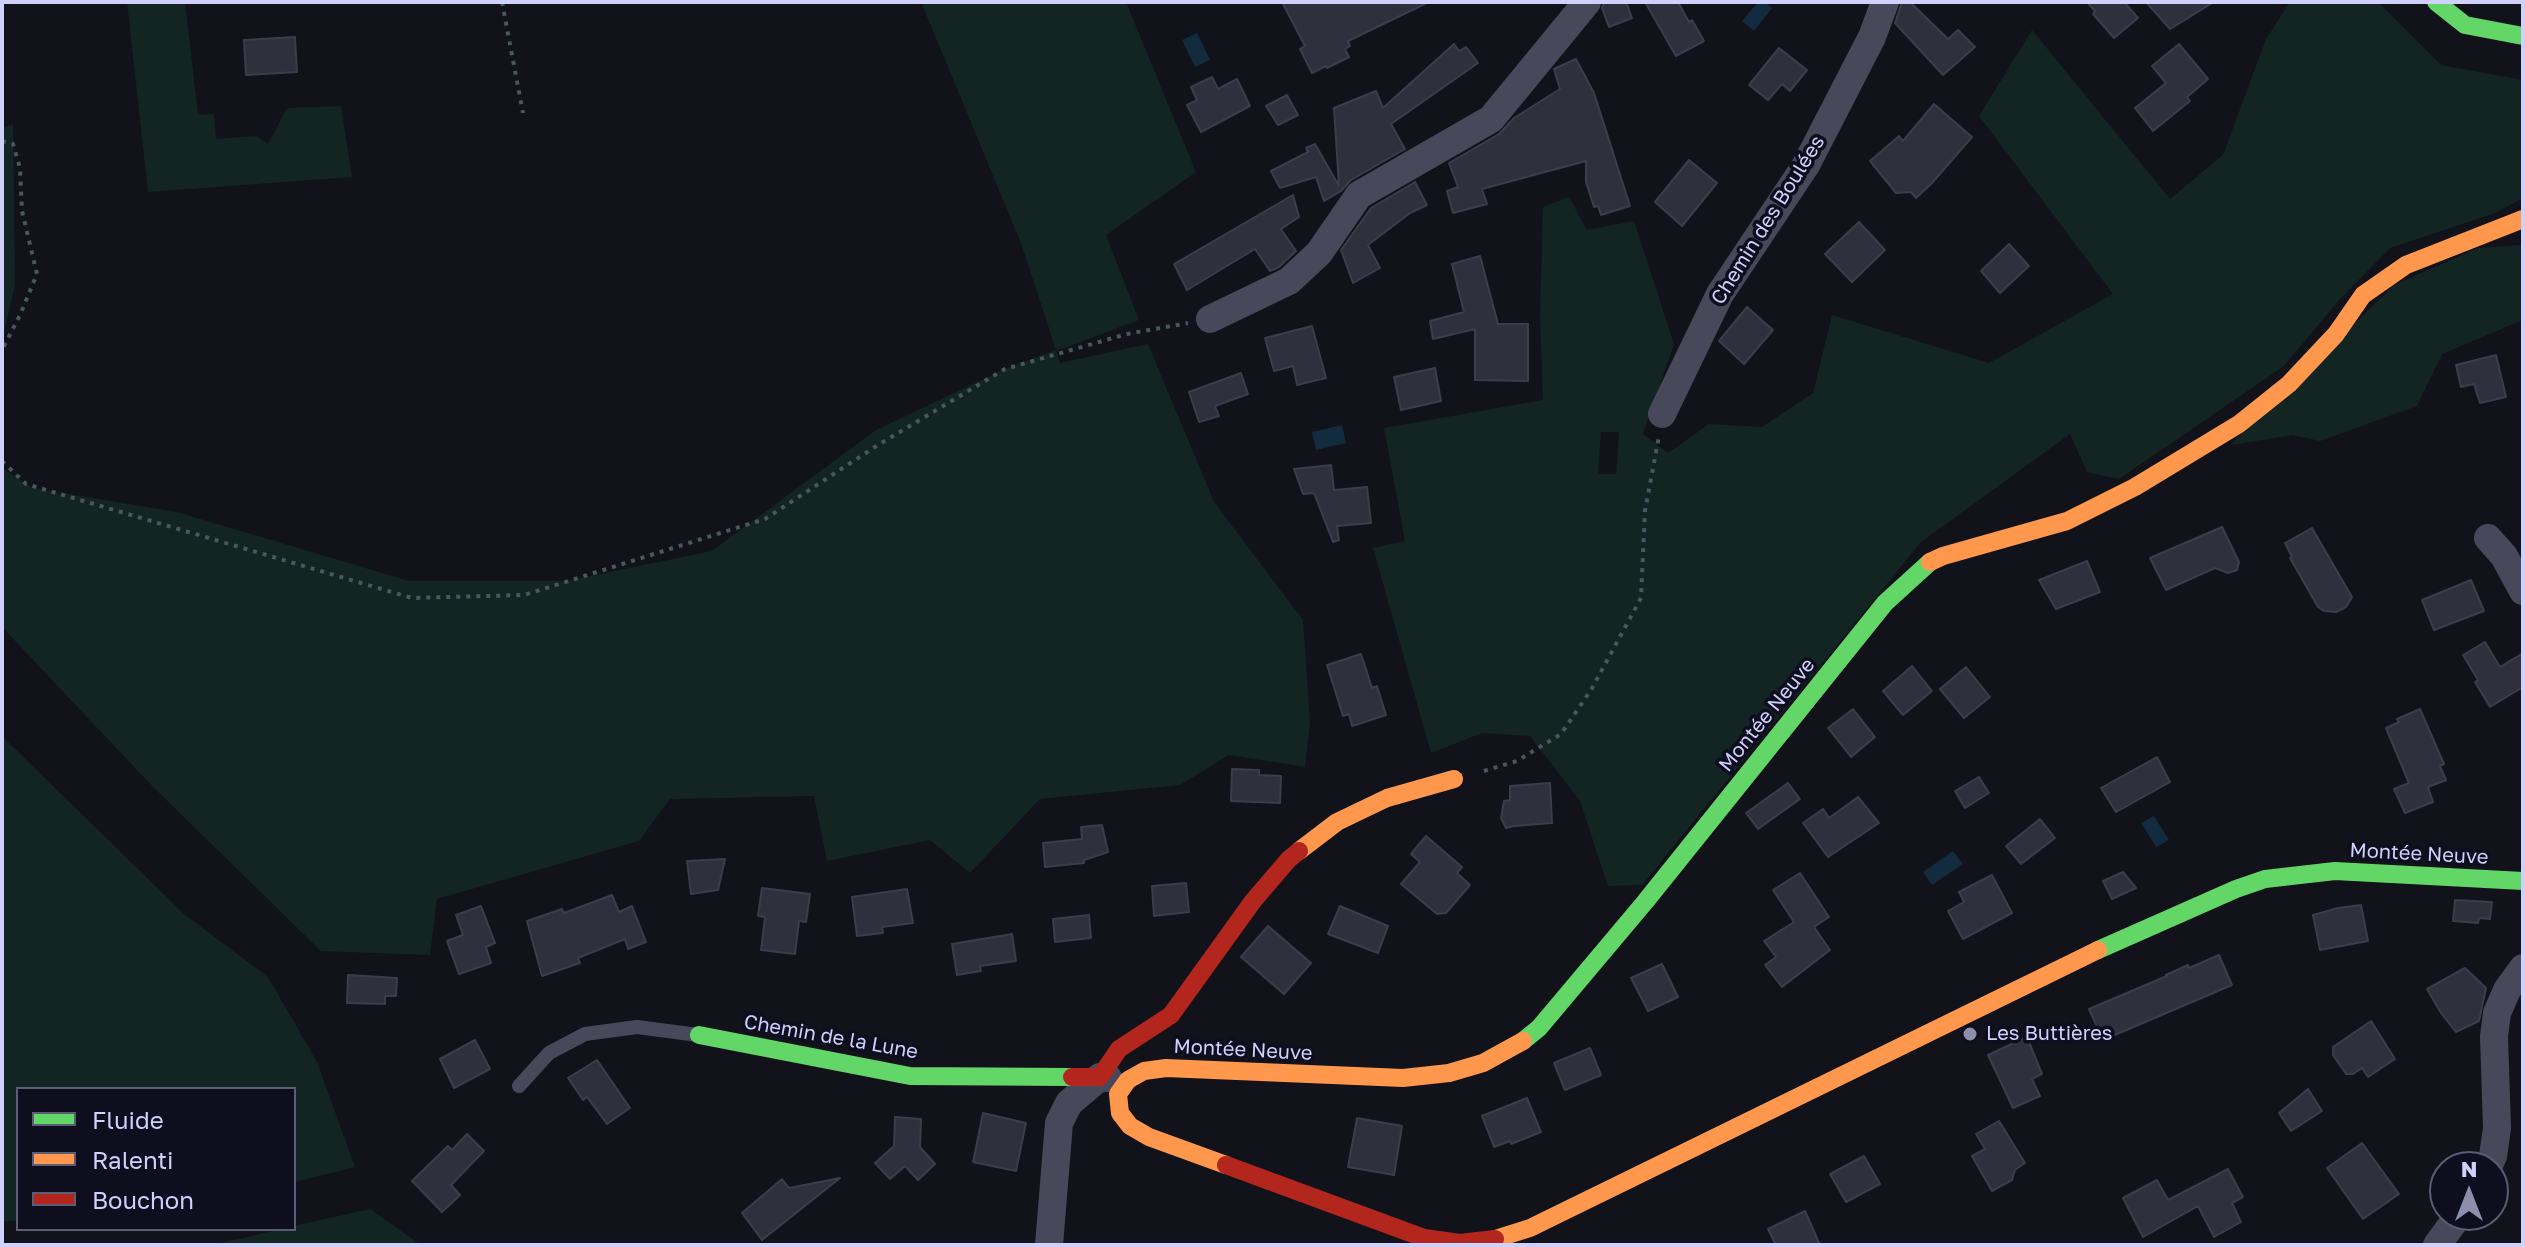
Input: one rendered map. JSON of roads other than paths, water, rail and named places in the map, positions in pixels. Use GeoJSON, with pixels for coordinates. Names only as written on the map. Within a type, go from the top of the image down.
{"type":"FeatureCollection","features":[{"type":"Feature","properties":{"kind":"street"},"geometry":{"type":"LineString","coordinates":[[1210,319],[1289,281],[1319,253],[1359,195],[1491,119],[1587,2]]}},
{"type":"Feature","properties":{"kind":"street","name":"Chemin des Boulées"},"geometry":{"type":"LineString","coordinates":[[1662,414],[1720,294],[1806,165],[1872,37],[1885,2]]}},
{"type":"Feature","properties":{"kind":"street"},"geometry":{"type":"LineString","coordinates":[[2436,2],[2465,25],[2523,36]]}},
{"type":"Feature","properties":{"kind":"street","name":"Montée Neuve"},"geometry":{"type":"LineString","coordinates":[[2523,219],[2406,265],[2363,295],[2336,334],[2289,384],[2239,424],[2135,487],[2067,521],[1943,556],[1926,564],[1885,603],[1684,854],[1539,1028],[1515,1047],[1483,1063],[1449,1073],[1403,1078],[1166,1068],[1144,1071],[1128,1080],[1118,1094],[1120,1113],[1130,1126],[1149,1137],[1424,1238],[1460,1243],[1495,1239],[1530,1228],[2114,942],[2236,889],[2265,879],[2335,871],[2523,881]]}},
{"type":"Feature","properties":{"kind":"street"},"geometry":{"type":"LineString","coordinates":[[2481,235],[2523,234]]}},
{"type":"Feature","properties":{"kind":"street"},"geometry":{"type":"LineString","coordinates":[[2488,538],[2504,556],[2523,591]]}},
{"type":"Feature","properties":{"kind":"street"},"geometry":{"type":"LineString","coordinates":[[1049,1245],[1059,1123],[1069,1103],[1100,1077],[1119,1049],[1171,1015],[1253,901],[1289,859],[1337,822],[1387,798],[1454,779]]}},
{"type":"Feature","properties":{"kind":"street"},"geometry":{"type":"LineString","coordinates":[[2494,1151],[2497,1128],[2494,1036],[2497,1013],[2507,990],[2523,968]]}},
{"type":"Feature","properties":{"kind":"street","name":"Chemin de la Lune"},"geometry":{"type":"LineString","coordinates":[[699,1035],[910,1076],[1100,1077]]}},
{"type":"Feature","properties":{"kind":"street"},"geometry":{"type":"LineString","coordinates":[[1100,1077],[1128,1080]]}},
{"type":"Feature","properties":{"kind":"lane"},"geometry":{"type":"LineString","coordinates":[[519,1086],[549,1053],[585,1034],[637,1027],[699,1035]]}},
{"type":"Feature","properties":{"kind":"water"},"geometry":{"type":"Polygon","coordinates":[[[1758,2],[1765,2],[1772,8],[1754,31],[1742,21],[1758,2]]]}},
{"type":"Feature","properties":{"kind":"water"},"geometry":{"type":"Polygon","coordinates":[[[1197,33],[1210,60],[1195,67],[1182,40],[1197,33]]]}},
{"type":"Feature","properties":{"kind":"water"},"geometry":{"type":"Polygon","coordinates":[[[1342,425],[1346,443],[1316,450],[1312,432],[1342,425]]]}},
{"type":"Feature","properties":{"kind":"water"},"geometry":{"type":"Polygon","coordinates":[[[2154,816],[2169,840],[2156,847],[2141,823],[2154,816]]]}},
{"type":"Feature","properties":{"kind":"water"},"geometry":{"type":"Polygon","coordinates":[[[1953,851],[1963,864],[1932,885],[1923,872],[1953,851]]]}},
{"type":"Feature","properties":{"kind":"place","name":"Les Buttières"},"geometry":{"type":"Point","coordinates":[1970,1034]}}]}
